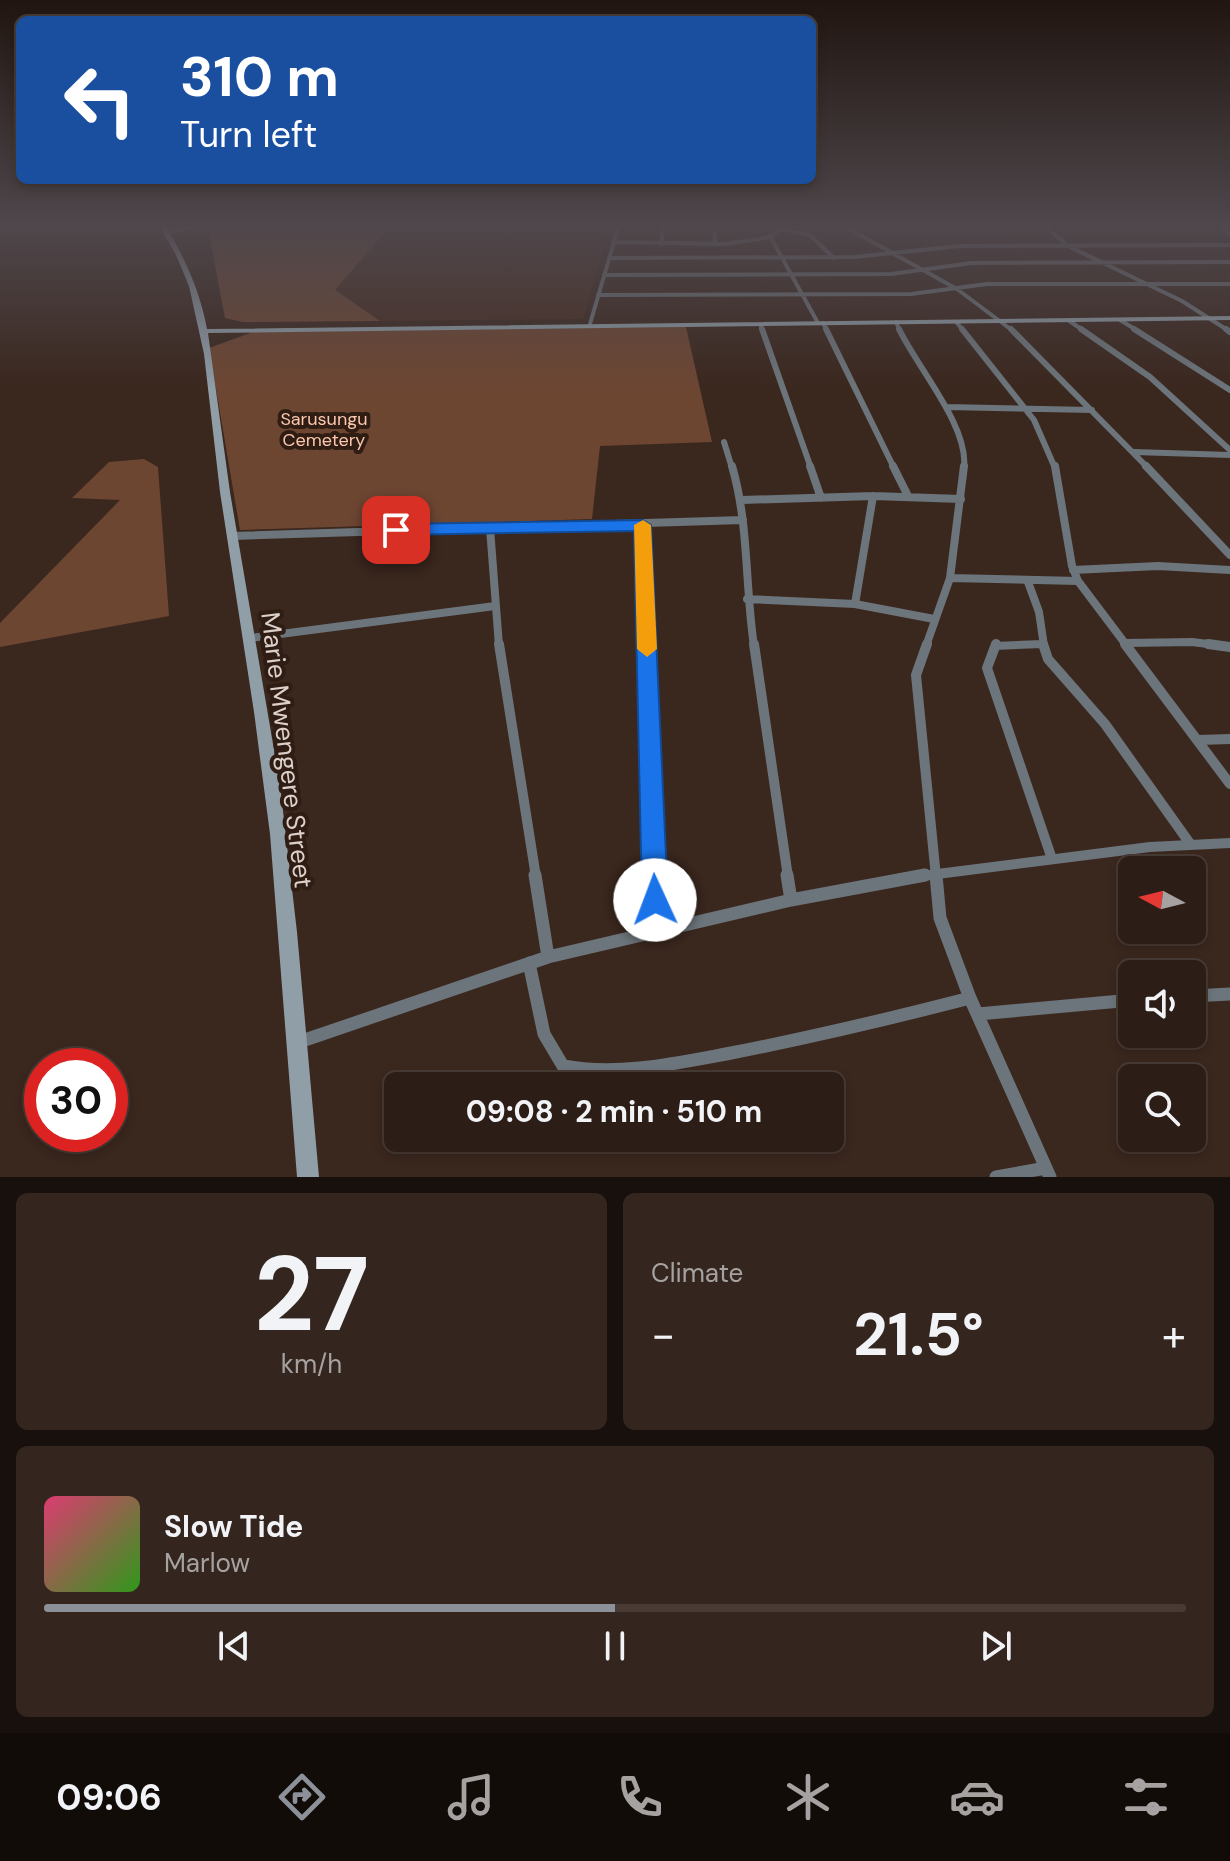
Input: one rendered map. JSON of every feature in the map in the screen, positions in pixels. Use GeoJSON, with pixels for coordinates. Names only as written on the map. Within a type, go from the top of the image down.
{"type":"FeatureCollection","features":[{"type":"Feature","properties":{"kind":"main road","name":"Marie Mwengere Street"},"geometry":{"type":"LineString","coordinates":[[191,280],[204,331],[232,536],[272,788],[308,1177]]}},
{"type":"Feature","properties":{"kind":"main road"},"geometry":{"type":"LineString","coordinates":[[204,331],[1230,318]]}},
{"type":"Feature","properties":{"kind":"street"},"geometry":{"type":"LineString","coordinates":[[590,324],[603,280]]}},
{"type":"Feature","properties":{"kind":"street"},"geometry":{"type":"LineString","coordinates":[[795,280],[821,323],[908,496]]}},
{"type":"Feature","properties":{"kind":"street"},"geometry":{"type":"LineString","coordinates":[[941,280],[1002,321],[1134,452],[1230,555]]}},
{"type":"Feature","properties":{"kind":"street"},"geometry":{"type":"LineString","coordinates":[[1136,280],[1182,301],[1230,332]]}},
{"type":"Feature","properties":{"kind":"street"},"geometry":{"type":"LineString","coordinates":[[598,295],[911,294],[987,284],[1230,284]]}},
{"type":"Feature","properties":{"kind":"street"},"geometry":{"type":"LineString","coordinates":[[1068,320],[1150,377],[1230,452]]}},
{"type":"Feature","properties":{"kind":"street"},"geometry":{"type":"LineString","coordinates":[[1120,320],[1230,390]]}},
{"type":"Feature","properties":{"kind":"street"},"geometry":{"type":"LineString","coordinates":[[896,322],[908,348],[947,407],[965,452],[950,578],[919,659],[916,690],[940,918],[970,998],[1048,1173],[996,1177]]}},
{"type":"Feature","properties":{"kind":"street"},"geometry":{"type":"LineString","coordinates":[[956,322],[1040,431],[1055,466],[1065,549],[1078,581],[1230,784]]}},
{"type":"Feature","properties":{"kind":"street"},"geometry":{"type":"LineString","coordinates":[[760,324],[821,498]]}},
{"type":"Feature","properties":{"kind":"street"},"geometry":{"type":"LineString","coordinates":[[947,407],[1092,410]]}},
{"type":"Feature","properties":{"kind":"street"},"geometry":{"type":"LineString","coordinates":[[724,442],[742,500],[747,599],[791,900]]}},
{"type":"Feature","properties":{"kind":"street"},"geometry":{"type":"LineString","coordinates":[[1134,452],[1230,452]]}},
{"type":"Feature","properties":{"kind":"street"},"geometry":{"type":"LineString","coordinates":[[742,500],[873,496],[961,499]]}},
{"type":"Feature","properties":{"kind":"street"},"geometry":{"type":"LineString","coordinates":[[855,604],[873,512],[873,496]]}},
{"type":"Feature","properties":{"kind":"street"},"geometry":{"type":"LineString","coordinates":[[232,536],[743,520]]}},
{"type":"Feature","properties":{"kind":"street"},"geometry":{"type":"LineString","coordinates":[[643,525],[656,929]]}},
{"type":"Feature","properties":{"kind":"street"},"geometry":{"type":"LineString","coordinates":[[490,528],[495,606],[548,957]]}},
{"type":"Feature","properties":{"kind":"street"},"geometry":{"type":"LineString","coordinates":[[1073,570],[1158,566],[1230,570]]}},
{"type":"Feature","properties":{"kind":"street"},"geometry":{"type":"LineString","coordinates":[[950,578],[1078,581]]}},
{"type":"Feature","properties":{"kind":"street"},"geometry":{"type":"LineString","coordinates":[[1028,582],[1039,612],[1042,644],[1048,659],[1105,724],[1191,845]]}},
{"type":"Feature","properties":{"kind":"street"},"geometry":{"type":"LineString","coordinates":[[747,599],[855,604],[934,619]]}},
{"type":"Feature","properties":{"kind":"street"},"geometry":{"type":"LineString","coordinates":[[250,638],[495,606]]}},
{"type":"Feature","properties":{"kind":"street"},"geometry":{"type":"LineString","coordinates":[[1126,643],[1192,642],[1230,647]]}},
{"type":"Feature","properties":{"kind":"street"},"geometry":{"type":"LineString","coordinates":[[1042,644],[996,644],[987,668],[1052,859]]}},
{"type":"Feature","properties":{"kind":"street"},"geometry":{"type":"LineString","coordinates":[[1198,740],[1230,739]]}},
{"type":"Feature","properties":{"kind":"street"},"geometry":{"type":"LineString","coordinates":[[296,1043],[548,957],[656,929],[791,900],[933,874],[1052,859],[1230,843]]}},
{"type":"Feature","properties":{"kind":"street"},"geometry":{"type":"LineString","coordinates":[[529,963],[547,1045],[563,1067],[578,1071],[632,1071],[893,1018],[970,998]]}},
{"type":"Feature","properties":{"kind":"street"},"geometry":{"type":"LineString","coordinates":[[1206,995],[1230,994]]}},
{"type":"Feature","properties":{"kind":"street"},"geometry":{"type":"LineString","coordinates":[[978,1014],[1118,1001]]}},
{"type":"Feature","properties":{"kind":"shaded area"},"geometry":{"type":"Polygon","coordinates":[[[343,280],[595,280],[583,319],[380,321],[334,290],[343,280]]]}},
{"type":"Feature","properties":{"kind":"green space"},"geometry":{"type":"Polygon","coordinates":[[[218,280],[344,280],[335,290],[380,321],[243,322],[225,318],[218,280]]]}},
{"type":"Feature","properties":{"kind":"green space","name":"Sarusungu Cemetery"},"geometry":{"type":"Polygon","coordinates":[[[686,327],[712,442],[600,446],[592,519],[240,530],[209,348],[253,332],[686,327]]]}},
{"type":"Feature","properties":{"kind":"green space"},"geometry":{"type":"Polygon","coordinates":[[[144,459],[158,467],[169,616],[0,647],[0,623],[120,500],[72,498],[109,462],[144,459]]]}},
{"type":"Feature","properties":{"kind":"slow traffic"},"geometry":{"type":"LineString","coordinates":[[643,525],[647,649]]}},
{"type":"Feature","properties":{"kind":"route"},"geometry":{"type":"LineString","coordinates":[[396,530],[643,525],[655,900]]}}]}
